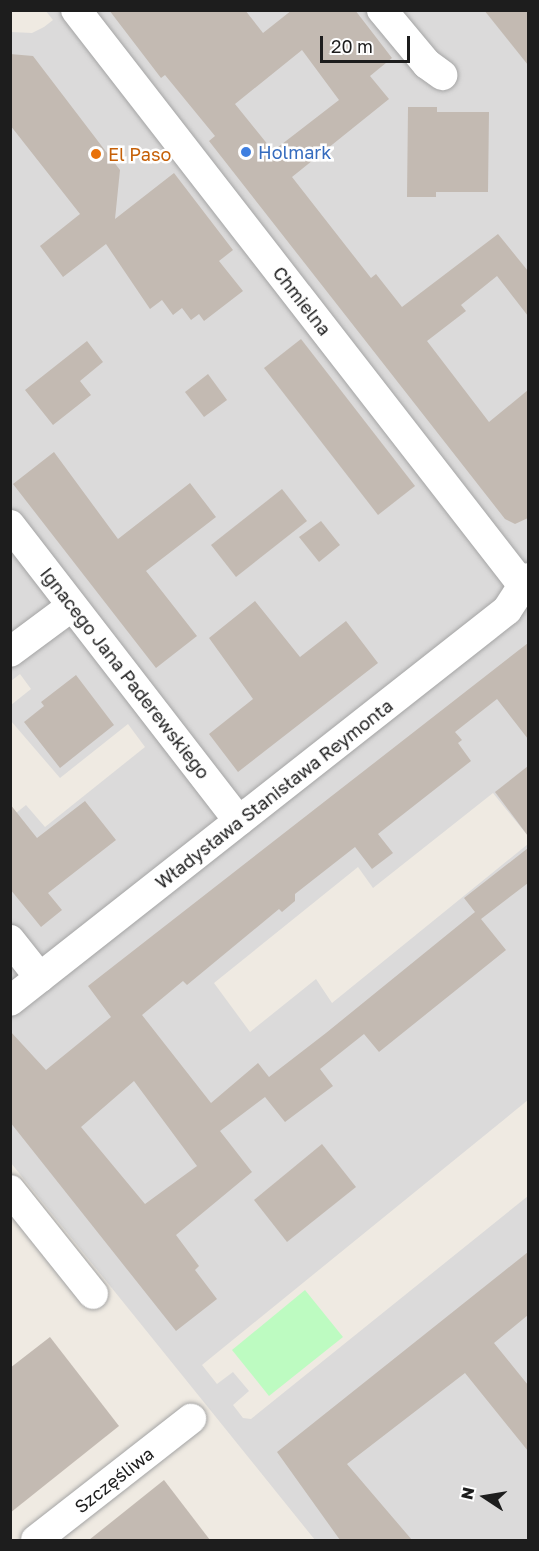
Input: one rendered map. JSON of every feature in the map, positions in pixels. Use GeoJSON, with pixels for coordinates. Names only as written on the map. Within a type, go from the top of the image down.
{"type":"FeatureCollection","features":[{"type":"Feature","properties":{"kind":"street","name":"Chmielna"},"geometry":{"type":"LineString","coordinates":[[75,10],[527,585]]}},
{"type":"Feature","properties":{"kind":"street"},"geometry":{"type":"LineString","coordinates":[[382,10],[427,64],[442,75]]}},
{"type":"Feature","properties":{"kind":"street","name":"Ignacego Jana Paderewskiego"},"geometry":{"type":"LineString","coordinates":[[10,525],[239,821]]}},
{"type":"Feature","properties":{"kind":"street","name":"Władysława Stanisława Reymonta"},"geometry":{"type":"LineString","coordinates":[[10,1001],[507,610],[527,585]]}},
{"type":"Feature","properties":{"kind":"street"},"geometry":{"type":"LineString","coordinates":[[10,652],[72,606]]}},
{"type":"Feature","properties":{"kind":"street"},"geometry":{"type":"LineString","coordinates":[[10,940],[40,978]]}},
{"type":"Feature","properties":{"kind":"street"},"geometry":{"type":"LineString","coordinates":[[10,1190],[93,1294]]}},
{"type":"Feature","properties":{"kind":"street","name":"Szczęśliwa"},"geometry":{"type":"LineString","coordinates":[[36,1540],[191,1419]]}},
{"type":"Feature","properties":{"kind":"shaded area"},"geometry":{"type":"Polygon","coordinates":[[[45,10],[528,11],[528,836],[493,793],[373,888],[358,867],[214,983],[250,1032],[316,979],[332,1003],[528,844],[528,1100],[202,1365],[217,1384],[233,1372],[249,1391],[233,1405],[243,1418],[251,1419],[528,1196],[528,1540],[315,1540],[11,1163],[11,817],[26,805],[45,827],[145,747],[128,724],[60,778],[11,721],[11,705],[31,689],[20,674],[11,681],[11,32],[32,33],[44,27],[53,20],[45,10]]]}},
{"type":"Feature","properties":{"kind":"green space"},"geometry":{"type":"Polygon","coordinates":[[[305,1290],[343,1337],[269,1396],[232,1350],[305,1290]]]}},
{"type":"Feature","properties":{"kind":"building"},"geometry":{"type":"Polygon","coordinates":[[[109,10],[245,10],[263,33],[292,10],[355,10],[392,58],[370,76],[389,99],[292,177],[371,278],[376,274],[402,307],[498,234],[528,271],[528,316],[497,276],[461,305],[466,311],[427,341],[489,422],[528,390],[528,518],[515,524],[505,519],[209,141],[215,136],[165,75],[161,78],[109,10]],[[302,50],[235,104],[273,151],[339,100],[302,50]]]}},
{"type":"Feature","properties":{"kind":"building"},"geometry":{"type":"Polygon","coordinates":[[[484,10],[528,10],[528,65],[484,10]]]}},
{"type":"Feature","properties":{"kind":"building"},"geometry":{"type":"Polygon","coordinates":[[[10,54],[33,56],[120,170],[115,219],[174,173],[233,250],[219,261],[243,291],[204,321],[199,314],[191,320],[182,308],[173,315],[162,300],[150,309],[106,244],[63,277],[40,246],[80,214],[10,125],[10,54]]]}},
{"type":"Feature","properties":{"kind":"building"},"geometry":{"type":"Polygon","coordinates":[[[408,107],[437,107],[437,112],[489,112],[488,192],[436,192],[436,197],[407,197],[408,107]]]}},
{"type":"Feature","properties":{"kind":"building"},"geometry":{"type":"Polygon","coordinates":[[[301,339],[415,486],[378,515],[264,368],[301,339]]]}},
{"type":"Feature","properties":{"kind":"building"},"geometry":{"type":"Polygon","coordinates":[[[87,341],[103,362],[80,381],[91,395],[53,425],[25,390],[87,341]]]}},
{"type":"Feature","properties":{"kind":"building"},"geometry":{"type":"Polygon","coordinates":[[[208,374],[227,400],[204,417],[185,392],[208,374]]]}},
{"type":"Feature","properties":{"kind":"building"},"geometry":{"type":"Polygon","coordinates":[[[54,452],[118,539],[190,483],[216,517],[146,571],[197,636],[156,668],[13,484],[54,452]]]}},
{"type":"Feature","properties":{"kind":"building"},"geometry":{"type":"Polygon","coordinates":[[[282,489],[307,521],[236,577],[211,545],[282,489]]]}},
{"type":"Feature","properties":{"kind":"building"},"geometry":{"type":"Polygon","coordinates":[[[321,521],[340,545],[319,562],[299,537],[321,521]]]}},
{"type":"Feature","properties":{"kind":"building"},"geometry":{"type":"Polygon","coordinates":[[[255,601],[300,657],[346,621],[378,663],[238,772],[209,734],[253,699],[209,638],[255,601]]]}},
{"type":"Feature","properties":{"kind":"building"},"geometry":{"type":"Polygon","coordinates":[[[528,643],[528,739],[497,699],[455,732],[462,740],[458,743],[471,761],[378,834],[393,853],[372,869],[355,847],[295,894],[295,901],[282,912],[279,909],[187,985],[183,981],[142,1015],[211,1103],[258,1063],[269,1077],[326,1033],[475,912],[464,898],[528,848],[528,883],[481,919],[506,950],[379,1052],[364,1034],[320,1069],[333,1086],[285,1122],[265,1097],[220,1131],[252,1172],[176,1235],[199,1266],[195,1270],[217,1299],[176,1331],[10,1122],[10,1031],[46,1070],[111,1017],[88,986],[528,643]],[[134,1081],[81,1127],[145,1204],[197,1166],[134,1081]]]}},
{"type":"Feature","properties":{"kind":"building"},"geometry":{"type":"Polygon","coordinates":[[[76,675],[114,725],[60,768],[24,722],[44,706],[41,702],[76,675]]]}},
{"type":"Feature","properties":{"kind":"building"},"geometry":{"type":"Polygon","coordinates":[[[528,766],[528,836],[495,792],[528,766]]]}},
{"type":"Feature","properties":{"kind":"building"},"geometry":{"type":"Polygon","coordinates":[[[85,801],[116,840],[48,893],[62,910],[41,927],[10,889],[10,804],[37,838],[85,801]]]}},
{"type":"Feature","properties":{"kind":"building"},"geometry":{"type":"Polygon","coordinates":[[[322,1144],[356,1187],[287,1242],[254,1200],[322,1144]]]}},
{"type":"Feature","properties":{"kind":"building"},"geometry":{"type":"Polygon","coordinates":[[[528,1252],[528,1315],[494,1343],[528,1385],[528,1451],[465,1373],[347,1464],[412,1540],[340,1540],[277,1452],[528,1252]]]}},
{"type":"Feature","properties":{"kind":"building"},"geometry":{"type":"Polygon","coordinates":[[[50,1337],[119,1426],[10,1513],[10,1368],[50,1337]]]}},
{"type":"Feature","properties":{"kind":"building"},"geometry":{"type":"Polygon","coordinates":[[[164,1480],[210,1540],[89,1540],[164,1480]]]}},
{"type":"Feature","properties":{"kind":"place","name":"Holmark"},"geometry":{"type":"Point","coordinates":[246,152]}},
{"type":"Feature","properties":{"kind":"place","name":"El Paso"},"geometry":{"type":"Point","coordinates":[96,154]}}]}
